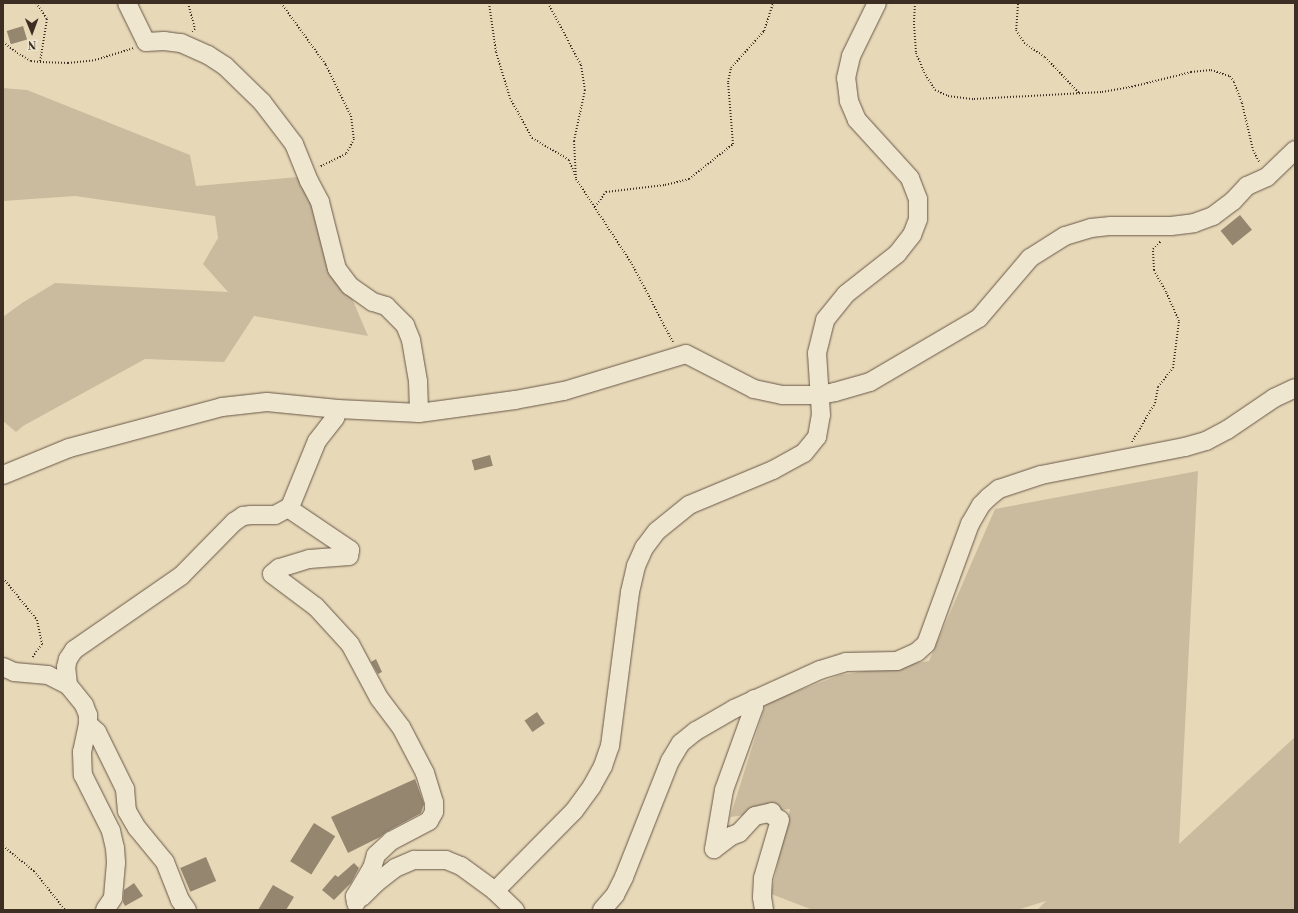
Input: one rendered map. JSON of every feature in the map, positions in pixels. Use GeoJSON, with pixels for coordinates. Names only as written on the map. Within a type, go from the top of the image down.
{"type":"FeatureCollection","features":[{"type":"Feature","properties":{"kind":"street"},"geometry":{"type":"LineString","coordinates":[[127,3],[146,42],[164,41],[181,43],[208,55],[226,66],[262,102],[294,144],[326,219],[337,269],[350,286],[373,302],[386,306],[405,325],[411,340],[418,381],[419,413]]}},
{"type":"Feature","properties":{"kind":"street"},"geometry":{"type":"LineString","coordinates":[[495,891],[574,811],[592,786],[603,766],[610,746],[630,592],[636,566],[644,548],[657,530],[689,505],[773,470],[804,453],[817,436],[821,416],[817,353],[825,320],[846,294],[897,254],[912,234],[918,219],[918,200],[910,178],[857,120],[849,101],[846,78],[851,56],[877,3]]}},
{"type":"Feature","properties":{"kind":"street"},"geometry":{"type":"LineString","coordinates":[[3,475],[69,448],[222,407],[267,402],[338,409],[419,413],[515,400],[564,391],[686,354],[754,388],[782,395],[820,394],[870,382],[979,318],[1030,258],[1065,236],[1091,228],[1111,226],[1174,226],[1194,223],[1213,216],[1233,201],[1247,186],[1267,176],[1295,150]]}},
{"type":"Feature","properties":{"kind":"street"},"geometry":{"type":"LineString","coordinates":[[602,910],[615,895],[624,877],[670,761],[681,743],[696,731],[754,699],[820,670],[846,662],[897,661],[917,652],[926,644],[970,524],[981,505],[989,497],[1000,489],[1041,475],[1185,447],[1206,441],[1227,430],[1274,398],[1295,388]]}},
{"type":"Feature","properties":{"kind":"street"},"geometry":{"type":"LineString","coordinates":[[68,685],[66,667],[68,659],[74,650],[181,576],[234,522],[243,516],[275,515],[288,508],[294,498],[317,441],[334,418],[338,409]]}},
{"type":"Feature","properties":{"kind":"street"},"geometry":{"type":"LineString","coordinates":[[288,508],[350,550],[349,556],[309,559],[279,568],[272,574],[316,607],[350,644],[379,698],[402,727],[425,773],[434,802],[434,812],[429,821],[391,841],[376,855],[372,868],[355,896],[352,906]]}},
{"type":"Feature","properties":{"kind":"street"},"geometry":{"type":"LineString","coordinates":[[3,667],[14,672],[48,675],[68,685],[84,705],[88,715],[88,724],[82,752],[83,775],[111,831],[115,848],[116,863],[113,898],[105,910]]}},
{"type":"Feature","properties":{"kind":"street"},"geometry":{"type":"LineString","coordinates":[[754,699],[754,707],[724,790],[714,849],[731,836],[739,833],[755,816],[772,812],[772,815],[780,820],[763,878],[762,897],[764,910]]}},
{"type":"Feature","properties":{"kind":"street"},"geometry":{"type":"LineString","coordinates":[[88,724],[97,732],[125,789],[127,812],[137,828],[165,862],[180,900],[187,910]]}},
{"type":"Feature","properties":{"kind":"street"},"geometry":{"type":"LineString","coordinates":[[352,906],[376,883],[395,868],[414,860],[421,859],[446,860],[461,866],[495,891],[515,910]]}},
{"type":"Feature","properties":{"kind":"path"},"geometry":{"type":"LineString","coordinates":[[36,3],[47,19],[40,62]]}},
{"type":"Feature","properties":{"kind":"path"},"geometry":{"type":"LineString","coordinates":[[188,3],[195,29]]}},
{"type":"Feature","properties":{"kind":"path"},"geometry":{"type":"LineString","coordinates":[[281,3],[326,65],[351,116],[354,139],[346,154],[307,173]]}},
{"type":"Feature","properties":{"kind":"path"},"geometry":{"type":"LineString","coordinates":[[489,3],[496,52],[510,98],[532,138],[569,160],[576,178],[632,264],[681,356]]}},
{"type":"Feature","properties":{"kind":"path"},"geometry":{"type":"LineString","coordinates":[[548,3],[581,65],[585,90],[574,140],[576,178]]}},
{"type":"Feature","properties":{"kind":"path"},"geometry":{"type":"LineString","coordinates":[[595,207],[606,192],[665,185],[689,179],[733,144],[728,82],[731,68],[764,31],[773,3]]}},
{"type":"Feature","properties":{"kind":"path"},"geometry":{"type":"LineString","coordinates":[[915,3],[914,24],[916,53],[924,72],[935,90],[948,96],[974,99],[1102,92],[1191,72],[1211,70],[1230,76],[1234,82],[1242,103],[1253,150],[1267,176]]}},
{"type":"Feature","properties":{"kind":"path"},"geometry":{"type":"LineString","coordinates":[[1017,3],[1016,30],[1024,43],[1045,57],[1079,93]]}},
{"type":"Feature","properties":{"kind":"path"},"geometry":{"type":"LineString","coordinates":[[3,42],[17,54],[31,61],[68,63],[95,60],[146,42]]}},
{"type":"Feature","properties":{"kind":"path"},"geometry":{"type":"LineString","coordinates":[[1123,458],[1155,403],[1158,387],[1173,368],[1179,321],[1154,270],[1153,249],[1174,226]]}},
{"type":"Feature","properties":{"kind":"path"},"geometry":{"type":"LineString","coordinates":[[3,578],[37,620],[42,644],[27,666],[29,673]]}},
{"type":"Feature","properties":{"kind":"path"},"geometry":{"type":"LineString","coordinates":[[3,846],[34,872],[65,910]]}},
{"type":"Feature","properties":{"kind":"shaded area"},"geometry":{"type":"Polygon","coordinates":[[[3,88],[27,90],[190,155],[196,186],[298,177],[311,202],[368,336],[254,316],[224,362],[145,359],[23,426],[16,432],[3,421],[3,317],[22,303],[55,283],[228,292],[203,264],[218,238],[215,216],[75,196],[3,201],[3,88]]]}},
{"type":"Feature","properties":{"kind":"shaded area"},"geometry":{"type":"Polygon","coordinates":[[[1198,471],[1179,844],[1295,737],[1295,910],[1037,910],[1046,901],[1017,910],[813,910],[771,894],[790,809],[730,817],[766,703],[840,675],[929,661],[995,509],[1198,471]]]}},
{"type":"Feature","properties":{"kind":"building"},"geometry":{"type":"Polygon","coordinates":[[[23,26],[27,39],[11,44],[7,31],[23,26]]]}},
{"type":"Feature","properties":{"kind":"building"},"geometry":{"type":"Polygon","coordinates":[[[1240,215],[1252,230],[1233,245],[1221,231],[1240,215]]]}},
{"type":"Feature","properties":{"kind":"building"},"geometry":{"type":"Polygon","coordinates":[[[490,455],[493,466],[474,471],[472,460],[490,455]]]}},
{"type":"Feature","properties":{"kind":"building"},"geometry":{"type":"Polygon","coordinates":[[[376,659],[382,672],[378,674],[371,662],[376,659]]]}},
{"type":"Feature","properties":{"kind":"building"},"geometry":{"type":"Polygon","coordinates":[[[537,712],[545,724],[532,732],[525,720],[537,712]]]}},
{"type":"Feature","properties":{"kind":"building"},"geometry":{"type":"Polygon","coordinates":[[[415,779],[424,804],[421,813],[386,832],[380,837],[348,853],[331,817],[415,779]]]}},
{"type":"Feature","properties":{"kind":"building"},"geometry":{"type":"Polygon","coordinates":[[[314,823],[335,836],[311,874],[290,861],[314,823]]]}},
{"type":"Feature","properties":{"kind":"building"},"geometry":{"type":"Polygon","coordinates":[[[206,857],[216,881],[190,892],[180,868],[206,857]]]}},
{"type":"Feature","properties":{"kind":"building"},"geometry":{"type":"Polygon","coordinates":[[[354,863],[359,868],[351,883],[334,900],[322,890],[335,875],[338,877],[354,863]]]}},
{"type":"Feature","properties":{"kind":"building"},"geometry":{"type":"Polygon","coordinates":[[[134,883],[143,896],[125,906],[123,902],[124,890],[134,883]]]}},
{"type":"Feature","properties":{"kind":"building"},"geometry":{"type":"Polygon","coordinates":[[[273,885],[294,897],[286,910],[258,910],[273,885]]]}}]}
